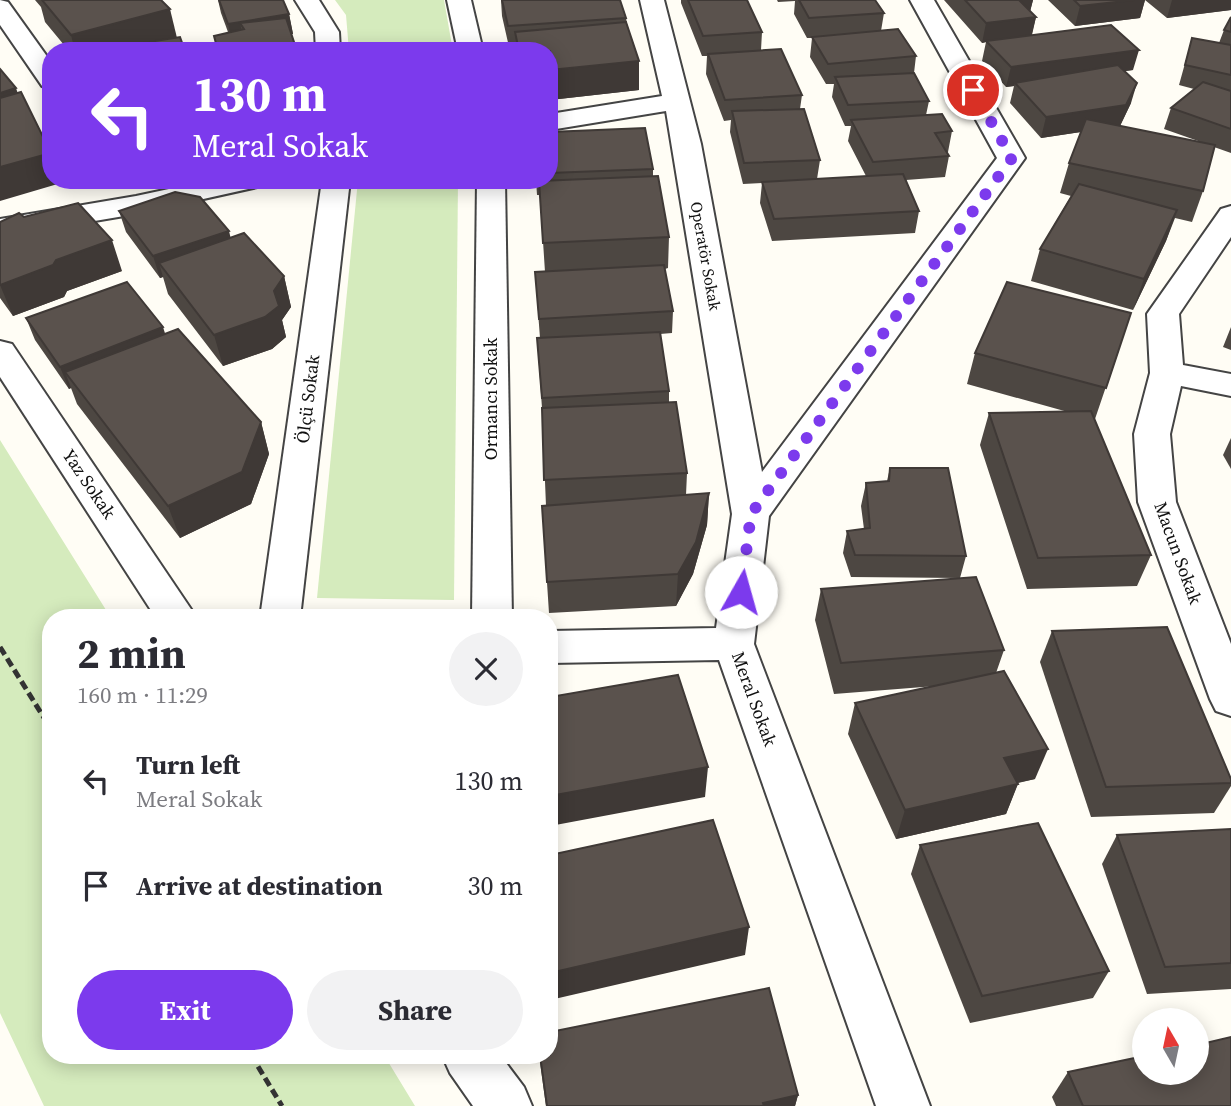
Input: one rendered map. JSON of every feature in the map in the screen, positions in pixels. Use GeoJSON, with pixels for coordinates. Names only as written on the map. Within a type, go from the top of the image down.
{"type":"FeatureCollection","features":[{"type":"Feature","properties":{"kind":"street"},"geometry":{"type":"LineString","coordinates":[[307,0],[327,32],[328,42]]}},
{"type":"Feature","properties":{"kind":"street"},"geometry":{"type":"LineString","coordinates":[[459,0],[469,42]]}},
{"type":"Feature","properties":{"kind":"street","name":"Operatör Sokak"},"geometry":{"type":"LineString","coordinates":[[652,0],[687,144],[751,514]]}},
{"type":"Feature","properties":{"kind":"street","name":"Meral Sokak"},"geometry":{"type":"LineString","coordinates":[[903,1106],[734,644],[751,514],[1012,158],[922,0]]}},
{"type":"Feature","properties":{"kind":"street"},"geometry":{"type":"LineString","coordinates":[[0,8],[42,68]]}},
{"type":"Feature","properties":{"kind":"street"},"geometry":{"type":"LineString","coordinates":[[558,121],[675,102]]}},
{"type":"Feature","properties":{"kind":"street"},"geometry":{"type":"LineString","coordinates":[[125,189],[136,205]]}},
{"type":"Feature","properties":{"kind":"street"},"geometry":{"type":"LineString","coordinates":[[0,228],[136,205],[210,189]]}},
{"type":"Feature","properties":{"kind":"street","name":"Ölçü Sokak"},"geometry":{"type":"LineString","coordinates":[[282,609],[336,189]]}},
{"type":"Feature","properties":{"kind":"street","name":"Ormancı Sokak"},"geometry":{"type":"LineString","coordinates":[[491,189],[492,609]]}},
{"type":"Feature","properties":{"kind":"street","name":"Macun Sokak"},"geometry":{"type":"LineString","coordinates":[[1231,215],[1163,314],[1167,373],[1153,434],[1157,502],[1231,699]]}},
{"type":"Feature","properties":{"kind":"street","name":"Yaz Sokak"},"geometry":{"type":"LineString","coordinates":[[0,351],[171,609]]}},
{"type":"Feature","properties":{"kind":"street"},"geometry":{"type":"LineString","coordinates":[[1167,373],[1231,385]]}},
{"type":"Feature","properties":{"kind":"street"},"geometry":{"type":"LineString","coordinates":[[558,647],[734,644]]}},
{"type":"Feature","properties":{"kind":"street"},"geometry":{"type":"LineString","coordinates":[[475,1064],[505,1106]]}},
{"type":"Feature","properties":{"kind":"path"},"geometry":{"type":"LineString","coordinates":[[0,647],[42,715]]}},
{"type":"Feature","properties":{"kind":"path"},"geometry":{"type":"LineString","coordinates":[[256,1064],[282,1106]]}},
{"type":"Feature","properties":{"kind":"green space"},"geometry":{"type":"Polygon","coordinates":[[[335,0],[444,0],[451,42],[348,42],[346,15],[335,0]]]}},
{"type":"Feature","properties":{"kind":"green space"},"geometry":{"type":"Polygon","coordinates":[[[357,189],[458,189],[454,600],[317,598],[357,189]]]}},
{"type":"Feature","properties":{"kind":"green space"},"geometry":{"type":"Polygon","coordinates":[[[0,440],[105,609],[42,609],[42,1064],[389,1064],[415,1106],[44,1106],[0,1013],[0,440]]]}},
{"type":"Feature","properties":{"kind":"building"},"geometry":{"type":"Polygon","coordinates":[[[42,0],[161,0],[170,9],[71,35],[42,0]]]}},
{"type":"Feature","properties":{"kind":"building"},"geometry":{"type":"Polygon","coordinates":[[[219,0],[283,0],[289,14],[228,24],[219,0]]]}},
{"type":"Feature","properties":{"kind":"building"},"geometry":{"type":"Polygon","coordinates":[[[502,0],[620,0],[626,18],[508,26],[502,0]]]}},
{"type":"Feature","properties":{"kind":"building"},"geometry":{"type":"Polygon","coordinates":[[[688,0],[747,0],[762,32],[703,36],[688,0]]]}},
{"type":"Feature","properties":{"kind":"building"},"geometry":{"type":"Polygon","coordinates":[[[799,0],[875,0],[884,13],[809,18],[799,0]]]}},
{"type":"Feature","properties":{"kind":"building"},"geometry":{"type":"Polygon","coordinates":[[[965,0],[1019,0],[1036,17],[986,23],[965,0]]]}},
{"type":"Feature","properties":{"kind":"building"},"geometry":{"type":"Polygon","coordinates":[[[1074,0],[1134,0],[1080,6],[1074,0]]]}},
{"type":"Feature","properties":{"kind":"building"},"geometry":{"type":"Polygon","coordinates":[[[1231,17],[1231,32],[1224,30],[1231,17]]]}},
{"type":"Feature","properties":{"kind":"building"},"geometry":{"type":"Polygon","coordinates":[[[286,18],[294,42],[216,42],[214,36],[244,29],[240,23],[286,18]]]}},
{"type":"Feature","properties":{"kind":"building"},"geometry":{"type":"Polygon","coordinates":[[[626,22],[639,61],[558,69],[558,42],[517,42],[515,32],[626,22]]]}},
{"type":"Feature","properties":{"kind":"building"},"geometry":{"type":"Polygon","coordinates":[[[1111,25],[1139,50],[1011,67],[986,41],[1111,25]]]}},
{"type":"Feature","properties":{"kind":"building"},"geometry":{"type":"Polygon","coordinates":[[[898,29],[916,56],[828,64],[812,37],[898,29]]]}},
{"type":"Feature","properties":{"kind":"building"},"geometry":{"type":"Polygon","coordinates":[[[180,37],[182,42],[149,42],[180,37]]]}},
{"type":"Feature","properties":{"kind":"building"},"geometry":{"type":"Polygon","coordinates":[[[1192,38],[1231,45],[1231,75],[1185,65],[1192,38]]]}},
{"type":"Feature","properties":{"kind":"building"},"geometry":{"type":"Polygon","coordinates":[[[781,49],[802,95],[725,100],[708,54],[781,49]]]}},
{"type":"Feature","properties":{"kind":"building"},"geometry":{"type":"Polygon","coordinates":[[[1118,65],[1137,83],[1126,105],[1046,117],[1015,83],[1118,65]]]}},
{"type":"Feature","properties":{"kind":"building"},"geometry":{"type":"Polygon","coordinates":[[[0,69],[16,88],[0,93],[0,69]]]}},
{"type":"Feature","properties":{"kind":"building"},"geometry":{"type":"Polygon","coordinates":[[[914,73],[929,101],[848,105],[835,77],[914,73]]]}},
{"type":"Feature","properties":{"kind":"building"},"geometry":{"type":"Polygon","coordinates":[[[1203,82],[1231,91],[1231,129],[1171,108],[1203,82]]]}},
{"type":"Feature","properties":{"kind":"building"},"geometry":{"type":"Polygon","coordinates":[[[21,92],[42,135],[42,155],[0,167],[0,98],[21,92]]]}},
{"type":"Feature","properties":{"kind":"building"},"geometry":{"type":"Polygon","coordinates":[[[804,109],[820,160],[744,163],[732,111],[804,109]]]}},
{"type":"Feature","properties":{"kind":"building"},"geometry":{"type":"Polygon","coordinates":[[[942,114],[952,131],[935,133],[949,156],[873,162],[851,120],[942,114]]]}},
{"type":"Feature","properties":{"kind":"building"},"geometry":{"type":"Polygon","coordinates":[[[1086,119],[1215,145],[1203,191],[1069,163],[1086,119]]]}},
{"type":"Feature","properties":{"kind":"building"},"geometry":{"type":"Polygon","coordinates":[[[645,128],[653,169],[558,173],[558,132],[645,128]]]}},
{"type":"Feature","properties":{"kind":"building"},"geometry":{"type":"Polygon","coordinates":[[[903,174],[919,211],[774,219],[762,182],[903,174]]]}},
{"type":"Feature","properties":{"kind":"building"},"geometry":{"type":"Polygon","coordinates":[[[658,176],[669,237],[543,243],[540,189],[558,189],[558,180],[658,176]]]}},
{"type":"Feature","properties":{"kind":"building"},"geometry":{"type":"Polygon","coordinates":[[[1079,184],[1177,210],[1144,279],[1040,249],[1079,184]]]}},
{"type":"Feature","properties":{"kind":"building"},"geometry":{"type":"Polygon","coordinates":[[[175,192],[200,197],[229,231],[153,256],[119,211],[175,192]]]}},
{"type":"Feature","properties":{"kind":"building"},"geometry":{"type":"Polygon","coordinates":[[[78,203],[112,240],[56,260],[53,265],[0,285],[0,222],[19,213],[24,217],[78,203]]]}},
{"type":"Feature","properties":{"kind":"building"},"geometry":{"type":"Polygon","coordinates":[[[244,233],[284,276],[274,291],[279,306],[265,317],[214,335],[159,263],[244,233]]]}},
{"type":"Feature","properties":{"kind":"building"},"geometry":{"type":"Polygon","coordinates":[[[664,265],[673,311],[539,319],[535,272],[664,265]]]}},
{"type":"Feature","properties":{"kind":"building"},"geometry":{"type":"Polygon","coordinates":[[[127,282],[163,327],[60,367],[26,318],[127,282]]]}},
{"type":"Feature","properties":{"kind":"building"},"geometry":{"type":"Polygon","coordinates":[[[1007,282],[1131,313],[1106,388],[975,353],[1007,282]]]}},
{"type":"Feature","properties":{"kind":"building"},"geometry":{"type":"Polygon","coordinates":[[[178,329],[261,422],[242,472],[168,506],[65,372],[178,329]]]}},
{"type":"Feature","properties":{"kind":"building"},"geometry":{"type":"Polygon","coordinates":[[[660,332],[669,391],[542,398],[537,338],[660,332]]]}},
{"type":"Feature","properties":{"kind":"building"},"geometry":{"type":"Polygon","coordinates":[[[676,402],[687,473],[544,480],[542,408],[676,402]]]}},
{"type":"Feature","properties":{"kind":"building"},"geometry":{"type":"Polygon","coordinates":[[[1091,411],[1151,555],[1038,558],[989,413],[1091,411]]]}},
{"type":"Feature","properties":{"kind":"building"},"geometry":{"type":"Polygon","coordinates":[[[890,468],[948,468],[966,556],[855,555],[847,531],[870,528],[866,483],[889,481],[890,468]]]}},
{"type":"Feature","properties":{"kind":"building"},"geometry":{"type":"Polygon","coordinates":[[[709,493],[696,542],[678,574],[547,582],[542,506],[709,493]]]}},
{"type":"Feature","properties":{"kind":"building"},"geometry":{"type":"Polygon","coordinates":[[[976,577],[1004,650],[841,663],[821,589],[976,577]]]}},
{"type":"Feature","properties":{"kind":"building"},"geometry":{"type":"Polygon","coordinates":[[[1167,627],[1231,783],[1106,787],[1052,631],[1167,627]]]}},
{"type":"Feature","properties":{"kind":"building"},"geometry":{"type":"Polygon","coordinates":[[[1004,671],[1048,749],[1004,758],[1018,784],[905,810],[855,703],[1004,671]]]}},
{"type":"Feature","properties":{"kind":"building"},"geometry":{"type":"Polygon","coordinates":[[[678,675],[708,767],[558,795],[558,696],[678,675]]]}},
{"type":"Feature","properties":{"kind":"building"},"geometry":{"type":"Polygon","coordinates":[[[713,820],[749,927],[558,971],[558,853],[713,820]]]}},
{"type":"Feature","properties":{"kind":"building"},"geometry":{"type":"Polygon","coordinates":[[[1038,823],[1109,971],[982,996],[920,845],[1038,823]]]}},
{"type":"Feature","properties":{"kind":"building"},"geometry":{"type":"Polygon","coordinates":[[[1231,829],[1231,963],[1165,967],[1117,835],[1231,829]]]}},
{"type":"Feature","properties":{"kind":"building"},"geometry":{"type":"Polygon","coordinates":[[[769,988],[798,1095],[763,1103],[764,1106],[547,1106],[541,1064],[558,1064],[558,1030],[769,988]]]}},
{"type":"Feature","properties":{"kind":"building"},"geometry":{"type":"Polygon","coordinates":[[[1231,1037],[1231,1106],[1083,1106],[1068,1072],[1132,1059],[1132,1085],[1209,1085],[1209,1042],[1231,1037]]]}},
{"type":"Feature","properties":{"kind":"route"},"geometry":{"type":"LineString","coordinates":[[741,592],[751,514],[1012,158],[973,90]]}}]}
